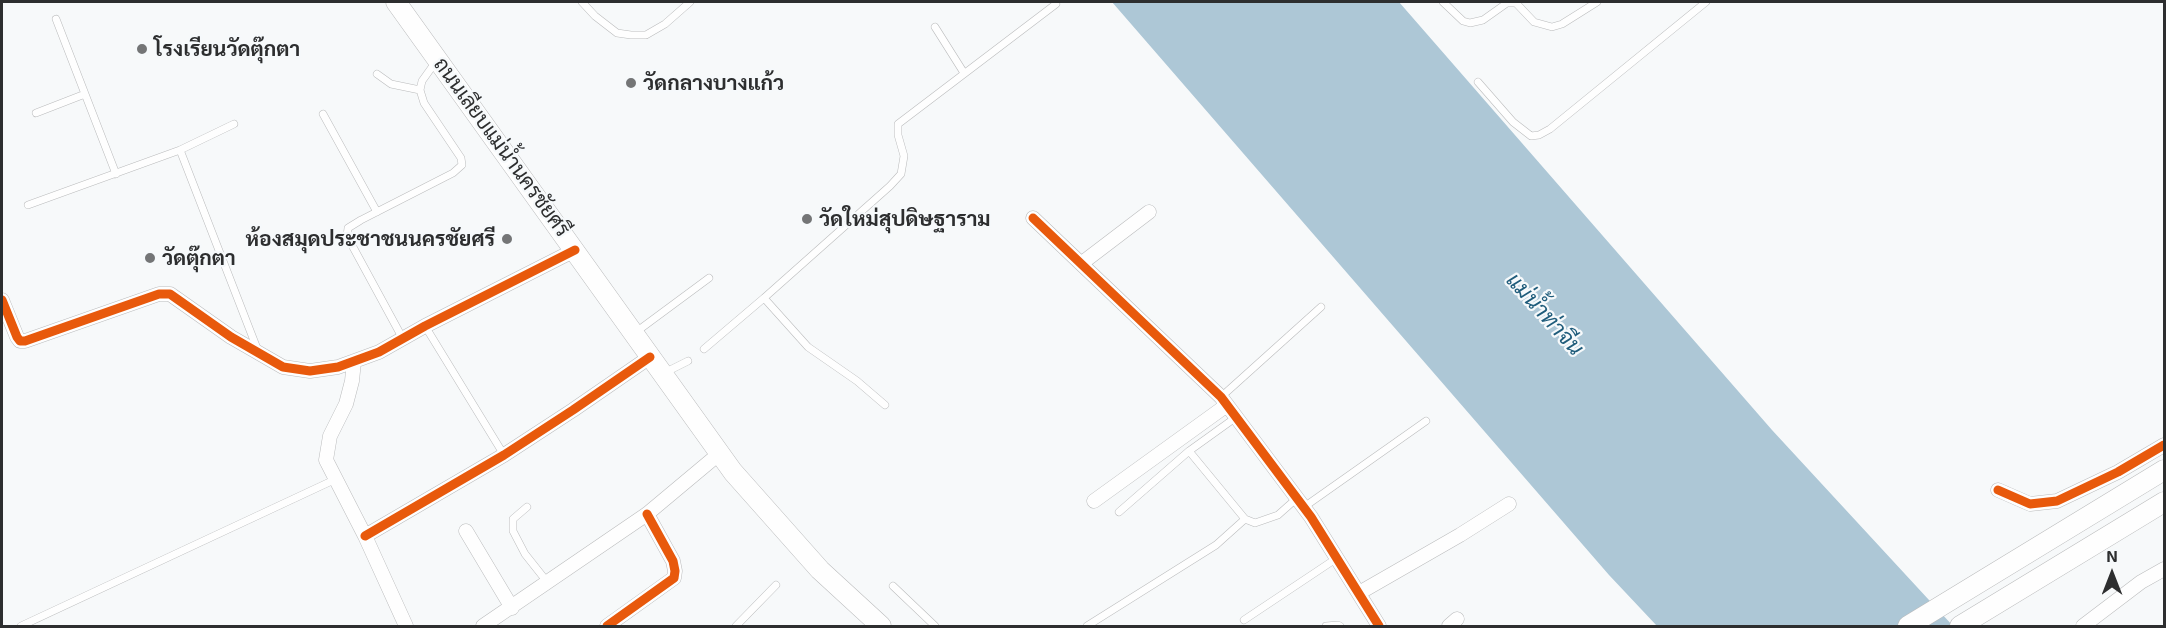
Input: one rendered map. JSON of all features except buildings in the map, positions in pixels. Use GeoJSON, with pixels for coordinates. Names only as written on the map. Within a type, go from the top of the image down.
{"type":"FeatureCollection","features":[{"type":"Feature","properties":{"kind":"main road","name":"ถนนเลียบแม่น้ำนครชัยศรี"},"geometry":{"type":"LineString","coordinates":[[401,4],[733,472],[806,554],[881,627]]}},
{"type":"Feature","properties":{"kind":"main road"},"geometry":{"type":"LineString","coordinates":[[1908,627],[2164,470]]}},
{"type":"Feature","properties":{"kind":"main road"},"geometry":{"type":"LineString","coordinates":[[1960,627],[2164,502]]}},
{"type":"Feature","properties":{"kind":"street"},"geometry":{"type":"LineString","coordinates":[[1082,263],[1149,212]]}},
{"type":"Feature","properties":{"kind":"street"},"geometry":{"type":"LineString","coordinates":[[1033,218],[1224,401],[1338,557],[1378,627]]}},
{"type":"Feature","properties":{"kind":"street"},"geometry":{"type":"LineString","coordinates":[[2,300],[17,337],[26,341],[159,294],[170,294],[231,338],[259,354],[283,367],[310,371],[338,367],[379,352],[425,326],[575,250]]}},
{"type":"Feature","properties":{"kind":"street"},"geometry":{"type":"LineString","coordinates":[[365,536],[504,455],[650,357]]}},
{"type":"Feature","properties":{"kind":"street"},"geometry":{"type":"LineString","coordinates":[[354,361],[346,404],[330,436],[326,460],[365,536],[406,627]]}},
{"type":"Feature","properties":{"kind":"street"},"geometry":{"type":"LineString","coordinates":[[1094,501],[1224,401]]}},
{"type":"Feature","properties":{"kind":"street"},"geometry":{"type":"LineString","coordinates":[[1998,490],[2030,504],[2057,501],[2118,472],[2164,445]]}},
{"type":"Feature","properties":{"kind":"street"},"geometry":{"type":"LineString","coordinates":[[483,627],[647,514],[720,453]]}},
{"type":"Feature","properties":{"kind":"street"},"geometry":{"type":"LineString","coordinates":[[1359,593],[1509,504]]}},
{"type":"Feature","properties":{"kind":"street"},"geometry":{"type":"LineString","coordinates":[[607,627],[674,578],[673,561],[647,514]]}},
{"type":"Feature","properties":{"kind":"street"},"geometry":{"type":"LineString","coordinates":[[466,531],[512,608]]}},
{"type":"Feature","properties":{"kind":"street"},"geometry":{"type":"LineString","coordinates":[[2083,627],[2141,582],[2164,569]]}},
{"type":"Feature","properties":{"kind":"lane"},"geometry":{"type":"LineString","coordinates":[[582,2],[617,33],[631,35],[646,35],[664,24],[690,2]]}},
{"type":"Feature","properties":{"kind":"lane"},"geometry":{"type":"LineString","coordinates":[[1443,2],[1463,21],[1470,23],[1484,20],[1507,3],[1516,3],[1534,22],[1552,27],[1570,20],[1597,2]]}},
{"type":"Feature","properties":{"kind":"lane"},"geometry":{"type":"LineString","coordinates":[[1478,82],[1513,122],[1531,136],[1539,135],[1550,129],[1706,2]]}},
{"type":"Feature","properties":{"kind":"lane"},"geometry":{"type":"LineString","coordinates":[[704,349],[901,174],[904,156],[898,135],[898,124],[1056,4]]}},
{"type":"Feature","properties":{"kind":"lane"},"geometry":{"type":"LineString","coordinates":[[56,19],[116,174]]}},
{"type":"Feature","properties":{"kind":"lane"},"geometry":{"type":"LineString","coordinates":[[935,27],[963,73]]}},
{"type":"Feature","properties":{"kind":"lane"},"geometry":{"type":"LineString","coordinates":[[402,339],[347,236],[348,228],[453,173],[462,165],[461,158],[424,103],[420,90],[422,81],[438,58]]}},
{"type":"Feature","properties":{"kind":"lane"},"geometry":{"type":"LineString","coordinates":[[377,74],[391,84],[420,90]]}},
{"type":"Feature","properties":{"kind":"lane"},"geometry":{"type":"LineString","coordinates":[[36,113],[85,94]]}},
{"type":"Feature","properties":{"kind":"lane"},"geometry":{"type":"LineString","coordinates":[[322,114],[377,212]]}},
{"type":"Feature","properties":{"kind":"lane"},"geometry":{"type":"LineString","coordinates":[[28,205],[180,150],[234,124]]}},
{"type":"Feature","properties":{"kind":"lane"},"geometry":{"type":"LineString","coordinates":[[180,150],[259,354]]}},
{"type":"Feature","properties":{"kind":"lane"},"geometry":{"type":"LineString","coordinates":[[634,334],[709,278]]}},
{"type":"Feature","properties":{"kind":"lane"},"geometry":{"type":"LineString","coordinates":[[764,298],[808,347],[857,381],[885,405]]}},
{"type":"Feature","properties":{"kind":"lane"},"geometry":{"type":"LineString","coordinates":[[1224,401],[1321,307]]}},
{"type":"Feature","properties":{"kind":"lane"},"geometry":{"type":"LineString","coordinates":[[425,326],[504,455]]}},
{"type":"Feature","properties":{"kind":"lane"},"geometry":{"type":"LineString","coordinates":[[662,375],[688,361]]}},
{"type":"Feature","properties":{"kind":"lane"},"geometry":{"type":"LineString","coordinates":[[1119,512],[1189,450],[1236,418]]}},
{"type":"Feature","properties":{"kind":"lane"},"geometry":{"type":"LineString","coordinates":[[1189,450],[1245,519],[1255,523],[1278,515],[1300,503],[1426,421]]}},
{"type":"Feature","properties":{"kind":"lane"},"geometry":{"type":"LineString","coordinates":[[21,627],[336,479]]}},
{"type":"Feature","properties":{"kind":"lane"},"geometry":{"type":"LineString","coordinates":[[527,507],[513,519],[513,531],[525,554],[548,583]]}},
{"type":"Feature","properties":{"kind":"lane"},"geometry":{"type":"LineString","coordinates":[[1087,627],[1215,545],[1245,519]]}},
{"type":"Feature","properties":{"kind":"lane"},"geometry":{"type":"LineString","coordinates":[[1244,620],[1338,557]]}},
{"type":"Feature","properties":{"kind":"lane"},"geometry":{"type":"LineString","coordinates":[[736,627],[776,585]]}},
{"type":"Feature","properties":{"kind":"lane"},"geometry":{"type":"LineString","coordinates":[[893,586],[935,627]]}},
{"type":"Feature","properties":{"kind":"lane"},"geometry":{"type":"LineString","coordinates":[[1326,627],[1338,625],[1340,627]]}},
{"type":"Feature","properties":{"kind":"water","name":"แม่น้ำท่าจีน"},"geometry":{"type":"Polygon","coordinates":[[[1112,2],[1399,2],[1772,430],[1953,626],[1657,626],[1609,575],[1112,2]]]}},
{"type":"Feature","properties":{"kind":"cycle path"},"geometry":{"type":"LineString","coordinates":[[1033,218],[1221,397],[1311,517],[1379,626]]}},
{"type":"Feature","properties":{"kind":"cycle path"},"geometry":{"type":"LineString","coordinates":[[2,300],[17,337],[20,341],[25,341],[159,294],[170,294],[231,337],[283,367],[310,371],[338,367],[379,352],[425,326],[575,250]]}},
{"type":"Feature","properties":{"kind":"cycle path"},"geometry":{"type":"LineString","coordinates":[[365,536],[504,455],[650,357]]}},
{"type":"Feature","properties":{"kind":"cycle path"},"geometry":{"type":"LineString","coordinates":[[1998,490],[2030,504],[2057,501],[2118,472],[2164,445]]}},
{"type":"Feature","properties":{"kind":"cycle path"},"geometry":{"type":"LineString","coordinates":[[607,626],[674,578],[673,561],[647,514]]}},
{"type":"Feature","properties":{"kind":"place","name":"โรงเรียนวัดตุ๊กตา"},"geometry":{"type":"Point","coordinates":[142,49]}},
{"type":"Feature","properties":{"kind":"place","name":"วัดกลางบางแก้ว"},"geometry":{"type":"Point","coordinates":[631,83]}},
{"type":"Feature","properties":{"kind":"place","name":"วัดใหม่สุปดิษฐาราม"},"geometry":{"type":"Point","coordinates":[807,219]}},
{"type":"Feature","properties":{"kind":"place","name":"ห้องสมุดประชาชนนครชัยศรี"},"geometry":{"type":"Point","coordinates":[507,239]}},
{"type":"Feature","properties":{"kind":"place","name":"วัดตุ๊กตา"},"geometry":{"type":"Point","coordinates":[150,258]}}]}
